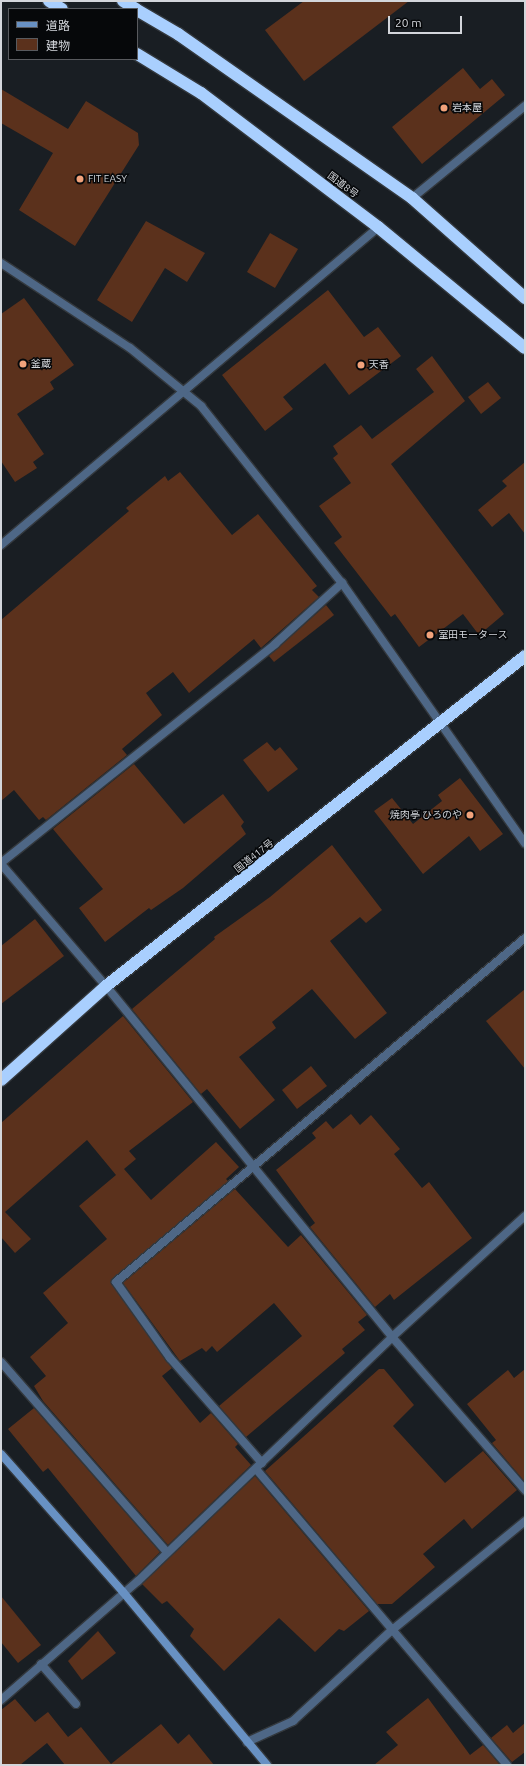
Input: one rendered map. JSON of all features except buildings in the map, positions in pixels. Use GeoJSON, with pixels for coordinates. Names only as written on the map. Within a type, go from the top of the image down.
{"type":"FeatureCollection","features":[{"type":"Feature","properties":{"kind":"highway"},"geometry":{"type":"LineString","coordinates":[[49,1],[60,8]]}},
{"type":"Feature","properties":{"kind":"highway"},"geometry":{"type":"LineString","coordinates":[[122,1],[134,8]]}},
{"type":"Feature","properties":{"kind":"highway"},"geometry":{"type":"LineString","coordinates":[[138,10],[178,34],[412,198],[525,298]]}},
{"type":"Feature","properties":{"kind":"highway","name":"国道8号"},"geometry":{"type":"LineString","coordinates":[[138,55],[201,93],[378,227],[525,348]]}},
{"type":"Feature","properties":{"kind":"highway","name":"国道417号"},"geometry":{"type":"LineString","coordinates":[[1,1080],[106,986],[440,726],[525,656]]}},
{"type":"Feature","properties":{"kind":"street"},"geometry":{"type":"LineString","coordinates":[[412,198],[525,106]]}},
{"type":"Feature","properties":{"kind":"street"},"geometry":{"type":"LineString","coordinates":[[1,545],[181,389],[378,227]]}},
{"type":"Feature","properties":{"kind":"street"},"geometry":{"type":"LineString","coordinates":[[1,263],[130,348],[201,406],[342,583],[440,726],[525,843]]}},
{"type":"Feature","properties":{"kind":"street"},"geometry":{"type":"LineString","coordinates":[[342,583],[275,644],[1,864],[106,986],[251,1166],[392,1337],[525,1490]]}},
{"type":"Feature","properties":{"kind":"street"},"geometry":{"type":"LineString","coordinates":[[262,1463],[170,1358],[116,1282],[251,1166],[525,938]]}},
{"type":"Feature","properties":{"kind":"street"},"geometry":{"type":"LineString","coordinates":[[1,1700],[167,1552],[256,1469],[392,1337],[525,1216]]}},
{"type":"Feature","properties":{"kind":"street"},"geometry":{"type":"LineString","coordinates":[[1,1362],[167,1552]]}},
{"type":"Feature","properties":{"kind":"street"},"geometry":{"type":"LineString","coordinates":[[1,1454],[123,1592],[267,1765]]}},
{"type":"Feature","properties":{"kind":"street"},"geometry":{"type":"LineString","coordinates":[[256,1469],[507,1765]]}},
{"type":"Feature","properties":{"kind":"street"},"geometry":{"type":"LineString","coordinates":[[248,1742],[293,1721],[392,1630],[525,1521]]}},
{"type":"Feature","properties":{"kind":"street"},"geometry":{"type":"LineString","coordinates":[[41,1664],[76,1704]]}},
{"type":"Feature","properties":{"kind":"place","name":"岩本屋"},"geometry":{"type":"Point","coordinates":[444,108]}},
{"type":"Feature","properties":{"kind":"place","name":"FIT EASY"},"geometry":{"type":"Point","coordinates":[80,179]}},
{"type":"Feature","properties":{"kind":"place","name":"釜蔵"},"geometry":{"type":"Point","coordinates":[23,364]}},
{"type":"Feature","properties":{"kind":"place","name":"天香"},"geometry":{"type":"Point","coordinates":[361,365]}},
{"type":"Feature","properties":{"kind":"place","name":"室田モータース"},"geometry":{"type":"Point","coordinates":[430,635]}},
{"type":"Feature","properties":{"kind":"place","name":"焼肉亭 ひろのや"},"geometry":{"type":"Point","coordinates":[470,815]}}]}
